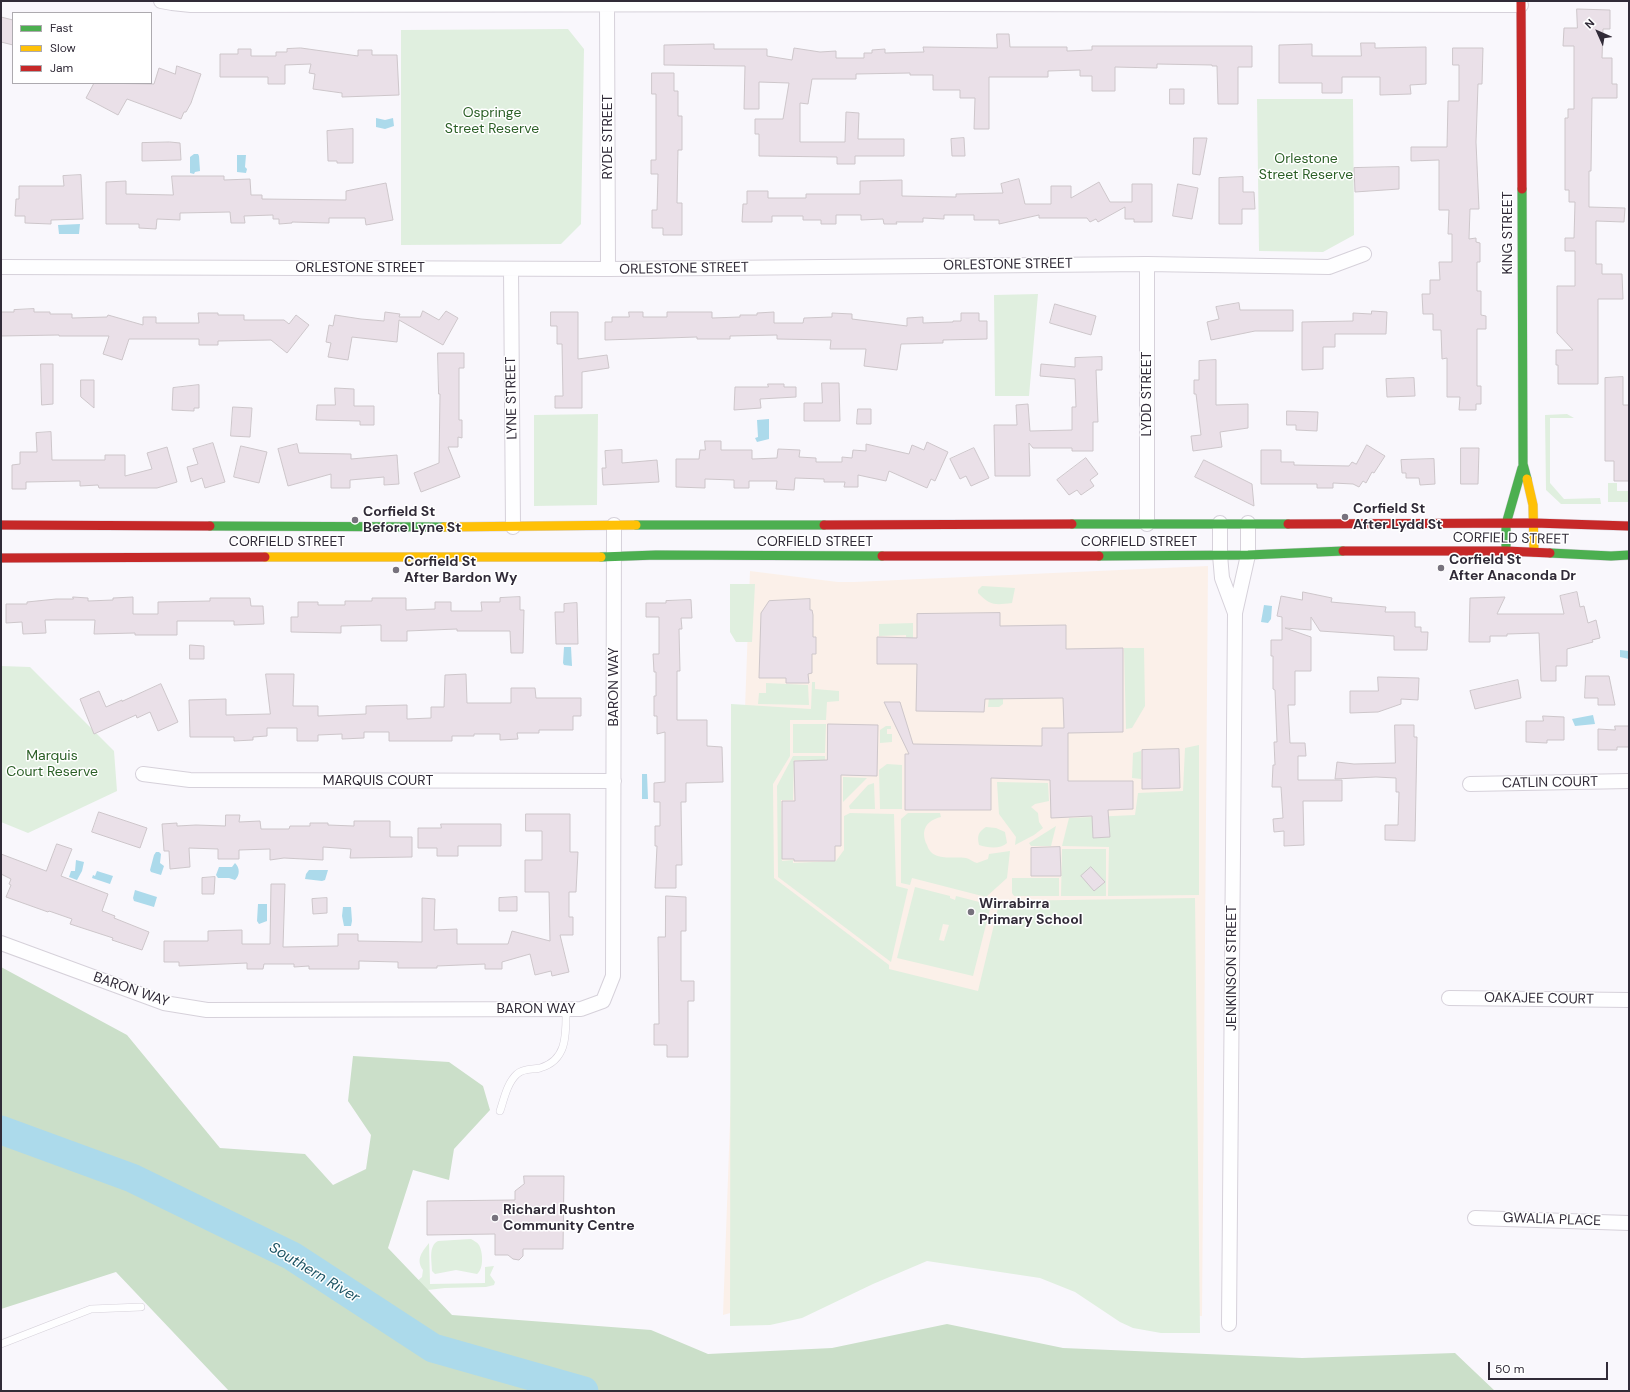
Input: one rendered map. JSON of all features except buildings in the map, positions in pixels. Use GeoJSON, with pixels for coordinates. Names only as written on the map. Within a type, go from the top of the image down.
{"type":"FeatureCollection","features":[{"type":"Feature","properties":{"kind":"main road","name":"KING STREET"},"geometry":{"type":"LineString","coordinates":[[1521,3],[1523,464],[1532,505],[1534,523],[1534,552]]}},
{"type":"Feature","properties":{"kind":"main road","name":"KING STREET"},"geometry":{"type":"LineString","coordinates":[[1506,552],[1506,524],[1523,464]]}},
{"type":"Feature","properties":{"kind":"main road","name":"CORFIELD STREET"},"geometry":{"type":"LineString","coordinates":[[1,525],[513,527],[614,525],[769,526],[1220,523],[1534,523],[1629,526]]}},
{"type":"Feature","properties":{"kind":"main road","name":"CORFIELD STREET"},"geometry":{"type":"LineString","coordinates":[[1,558],[408,556],[614,557],[656,555],[1248,555],[1337,551],[1534,552],[1611,556],[1629,555]]}},
{"type":"Feature","properties":{"kind":"street"},"geometry":{"type":"LineString","coordinates":[[161,1],[172,4],[1521,3]]}},
{"type":"Feature","properties":{"kind":"street","name":"RYDE STREET"},"geometry":{"type":"LineString","coordinates":[[607,4],[608,269]]}},
{"type":"Feature","properties":{"kind":"street","name":"ORLESTONE STREET"},"geometry":{"type":"LineString","coordinates":[[1,267],[608,269],[1147,264],[1329,267],[1364,254]]}},
{"type":"Feature","properties":{"kind":"street","name":"LYDD STREET"},"geometry":{"type":"LineString","coordinates":[[1147,264],[1147,524]]}},
{"type":"Feature","properties":{"kind":"street","name":"LYNE STREET"},"geometry":{"type":"LineString","coordinates":[[511,269],[513,527]]}},
{"type":"Feature","properties":{"kind":"street","name":"JENKINSON STREET"},"geometry":{"type":"LineString","coordinates":[[1220,523],[1222,578],[1235,613]]}},
{"type":"Feature","properties":{"kind":"street","name":"JENKINSON STREET"},"geometry":{"type":"LineString","coordinates":[[1229,1324],[1235,613],[1248,555],[1248,523]]}},
{"type":"Feature","properties":{"kind":"street","name":"BARON WAY"},"geometry":{"type":"LineString","coordinates":[[1,943],[164,1003],[206,1010],[581,1009],[603,1000],[613,976],[614,525]]}},
{"type":"Feature","properties":{"kind":"street","name":"MARQUIS COURT"},"geometry":{"type":"LineString","coordinates":[[143,774],[190,780],[614,781]]}},
{"type":"Feature","properties":{"kind":"street","name":"CATLIN COURT"},"geometry":{"type":"LineString","coordinates":[[1470,784],[1629,781]]}},
{"type":"Feature","properties":{"kind":"street","name":"OAKAJEE COURT"},"geometry":{"type":"LineString","coordinates":[[1449,998],[1629,1000]]}},
{"type":"Feature","properties":{"kind":"street","name":"GWALIA PLACE"},"geometry":{"type":"LineString","coordinates":[[1475,1218],[1629,1223]]}},
{"type":"Feature","properties":{"kind":"lane"},"geometry":{"type":"LineString","coordinates":[[500,1111],[509,1087],[516,1075],[525,1070],[539,1068],[552,1063],[562,1051],[566,1034],[566,1009]]}},
{"type":"Feature","properties":{"kind":"lane"},"geometry":{"type":"LineString","coordinates":[[1,1344],[91,1309],[141,1307]]}},
{"type":"Feature","properties":{"kind":"shaded area","name":"Wirrabirra Primary School"},"geometry":{"type":"Polygon","coordinates":[[[1208,566],[1202,1316],[1150,1316],[960,1242],[803,1293],[723,1315],[750,571],[838,582],[854,582],[1208,566]]]}},
{"type":"Feature","properties":{"kind":"green space","name":"Ospringe Street Reserve"},"geometry":{"type":"Polygon","coordinates":[[[568,29],[584,49],[581,224],[561,244],[401,245],[401,30],[568,29]]]}},
{"type":"Feature","properties":{"kind":"green space","name":"Orlestone Street Reserve"},"geometry":{"type":"Polygon","coordinates":[[[1257,99],[1353,99],[1354,235],[1323,252],[1259,251],[1257,99]]]}},
{"type":"Feature","properties":{"kind":"green space"},"geometry":{"type":"Polygon","coordinates":[[[1038,294],[1029,396],[995,396],[994,295],[1038,294]]]}},
{"type":"Feature","properties":{"kind":"green space"},"geometry":{"type":"Polygon","coordinates":[[[598,414],[597,505],[534,506],[534,415],[598,414]]]}},
{"type":"Feature","properties":{"kind":"green space"},"geometry":{"type":"Polygon","coordinates":[[[1567,414],[1574,418],[1550,418],[1550,483],[1564,499],[1600,498],[1601,504],[1561,504],[1546,490],[1545,415],[1567,414]]]}},
{"type":"Feature","properties":{"kind":"green space"},"geometry":{"type":"Polygon","coordinates":[[[1608,483],[1617,483],[1617,491],[1629,491],[1629,502],[1608,502],[1608,483]]]}},
{"type":"Feature","properties":{"kind":"green space"},"geometry":{"type":"Polygon","coordinates":[[[730,584],[755,584],[752,642],[736,642],[730,632],[730,584]]]}},
{"type":"Feature","properties":{"kind":"green space"},"geometry":{"type":"Polygon","coordinates":[[[982,586],[1015,588],[1012,603],[994,604],[986,600],[978,593],[978,590],[982,586]]]}},
{"type":"Feature","properties":{"kind":"green space"},"geometry":{"type":"Polygon","coordinates":[[[913,623],[913,646],[907,646],[906,635],[879,636],[879,624],[913,623]]]}},
{"type":"Feature","properties":{"kind":"green space"},"geometry":{"type":"Polygon","coordinates":[[[1124,648],[1144,648],[1145,706],[1132,728],[1126,729],[1124,648]]]}},
{"type":"Feature","properties":{"kind":"green space","name":"Marquis Court Reserve"},"geometry":{"type":"Polygon","coordinates":[[[1,666],[30,667],[114,751],[117,791],[28,833],[1,822],[1,666]]]}},
{"type":"Feature","properties":{"kind":"green space"},"geometry":{"type":"Polygon","coordinates":[[[1003,675],[1003,704],[999,707],[988,707],[989,697],[1003,675]]]}},
{"type":"Feature","properties":{"kind":"green space"},"geometry":{"type":"Polygon","coordinates":[[[812,682],[815,682],[815,689],[839,691],[839,701],[827,702],[826,720],[790,720],[790,756],[773,784],[774,878],[889,965],[889,969],[978,991],[999,904],[1003,901],[1195,898],[1200,1333],[1161,1333],[1133,1328],[1120,1322],[1075,1292],[1040,1278],[927,1261],[873,1284],[802,1318],[770,1325],[730,1326],[731,704],[811,709],[812,682]]]}},
{"type":"Feature","properties":{"kind":"green space"},"geometry":{"type":"Polygon","coordinates":[[[766,683],[808,685],[809,705],[758,704],[759,693],[766,693],[766,683]]]}},
{"type":"Feature","properties":{"kind":"green space"},"geometry":{"type":"Polygon","coordinates":[[[793,724],[826,724],[825,753],[793,753],[793,724]]]}},
{"type":"Feature","properties":{"kind":"green space"},"geometry":{"type":"Polygon","coordinates":[[[886,726],[891,726],[891,729],[887,729],[887,734],[892,734],[892,742],[880,743],[880,730],[886,726]]]}},
{"type":"Feature","properties":{"kind":"green space"},"geometry":{"type":"Polygon","coordinates":[[[1199,745],[1199,895],[1108,896],[1109,847],[1062,846],[1069,818],[1135,815],[1138,793],[1183,791],[1185,748],[1199,745]]]}},
{"type":"Feature","properties":{"kind":"green space"},"geometry":{"type":"Polygon","coordinates":[[[1141,751],[1141,779],[1132,778],[1133,753],[1141,751]]]}},
{"type":"Feature","properties":{"kind":"green space"},"geometry":{"type":"Polygon","coordinates":[[[793,756],[825,756],[826,776],[817,776],[816,760],[794,760],[793,800],[781,800],[782,861],[793,860],[793,863],[836,861],[844,850],[844,816],[850,813],[894,814],[896,886],[908,889],[891,962],[778,877],[777,786],[793,756]]]}},
{"type":"Feature","properties":{"kind":"green space"},"geometry":{"type":"Polygon","coordinates":[[[887,764],[902,765],[902,809],[880,809],[879,770],[887,764]]]}},
{"type":"Feature","properties":{"kind":"green space"},"geometry":{"type":"Polygon","coordinates":[[[843,777],[867,778],[843,802],[843,777]]]}},
{"type":"Feature","properties":{"kind":"green space"},"geometry":{"type":"Polygon","coordinates":[[[997,782],[1048,783],[1049,801],[1035,804],[1031,807],[1038,813],[1039,822],[1043,828],[1034,835],[1015,845],[1016,837],[999,814],[997,782]]]}},
{"type":"Feature","properties":{"kind":"green space"},"geometry":{"type":"Polygon","coordinates":[[[874,783],[875,809],[850,809],[849,806],[868,785],[874,783]]]}},
{"type":"Feature","properties":{"kind":"green space"},"geometry":{"type":"Polygon","coordinates":[[[908,813],[940,813],[941,817],[930,822],[924,833],[925,841],[930,850],[933,854],[938,856],[966,858],[977,863],[988,859],[989,854],[1010,851],[1007,878],[986,897],[912,878],[910,885],[901,883],[901,819],[908,813]]]}},
{"type":"Feature","properties":{"kind":"green space"},"geometry":{"type":"Polygon","coordinates":[[[1056,826],[1051,846],[1031,846],[1029,843],[1056,826]]]}},
{"type":"Feature","properties":{"kind":"green space"},"geometry":{"type":"Polygon","coordinates":[[[986,827],[996,828],[1005,832],[1007,843],[994,847],[979,845],[979,834],[986,827]]]}},
{"type":"Feature","properties":{"kind":"green space"},"geometry":{"type":"Polygon","coordinates":[[[1062,849],[1106,849],[1106,896],[1061,896],[1062,849]]]}},
{"type":"Feature","properties":{"kind":"green space"},"geometry":{"type":"Polygon","coordinates":[[[1012,878],[1059,878],[1059,896],[1014,896],[1012,893],[1012,878]]]}},
{"type":"Feature","properties":{"kind":"green space"},"geometry":{"type":"Polygon","coordinates":[[[915,887],[950,896],[950,898],[955,900],[956,896],[991,905],[973,976],[897,958],[915,887]],[[943,924],[939,940],[944,941],[949,925],[943,924]]]}},
{"type":"Feature","properties":{"kind":"green space"},"geometry":{"type":"Polygon","coordinates":[[[1,967],[127,1035],[220,1148],[305,1154],[333,1185],[366,1169],[371,1135],[348,1101],[353,1056],[449,1062],[483,1086],[490,1110],[454,1149],[449,1180],[413,1170],[388,1248],[452,1315],[651,1330],[708,1354],[832,1348],[947,1324],[1063,1348],[1302,1358],[1455,1353],[1495,1391],[229,1391],[116,1272],[1,1309],[1,967]]]}},
{"type":"Feature","properties":{"kind":"green space"},"geometry":{"type":"Polygon","coordinates":[[[471,1239],[478,1244],[481,1252],[482,1264],[477,1274],[456,1270],[435,1274],[432,1271],[431,1254],[435,1243],[438,1241],[471,1239]]]}},
{"type":"Feature","properties":{"kind":"green space"},"geometry":{"type":"Polygon","coordinates":[[[429,1243],[430,1284],[485,1283],[485,1267],[494,1266],[490,1275],[495,1282],[494,1285],[486,1287],[445,1288],[419,1291],[416,1282],[422,1277],[423,1270],[420,1259],[422,1252],[429,1243]]]}},
{"type":"Feature","properties":{"kind":"water"},"geometry":{"type":"Polygon","coordinates":[[[376,118],[385,120],[393,118],[394,126],[385,129],[376,127],[376,118]]]}},
{"type":"Feature","properties":{"kind":"water"},"geometry":{"type":"Polygon","coordinates":[[[194,154],[198,154],[199,156],[200,171],[195,172],[194,174],[190,173],[190,157],[194,154]]]}},
{"type":"Feature","properties":{"kind":"water"},"geometry":{"type":"Polygon","coordinates":[[[237,155],[246,155],[246,173],[237,172],[237,155]]]}},
{"type":"Feature","properties":{"kind":"water"},"geometry":{"type":"Polygon","coordinates":[[[80,224],[79,234],[59,234],[58,225],[80,224]]]}},
{"type":"Feature","properties":{"kind":"water"},"geometry":{"type":"Polygon","coordinates":[[[769,419],[769,439],[757,442],[755,438],[758,437],[757,420],[769,419]]]}},
{"type":"Feature","properties":{"kind":"water"},"geometry":{"type":"Polygon","coordinates":[[[1264,605],[1272,606],[1271,619],[1268,623],[1261,622],[1264,605]]]}},
{"type":"Feature","properties":{"kind":"water"},"geometry":{"type":"Polygon","coordinates":[[[564,647],[571,647],[572,666],[564,665],[563,663],[564,647]]]}},
{"type":"Feature","properties":{"kind":"water"},"geometry":{"type":"Polygon","coordinates":[[[1620,650],[1629,651],[1629,659],[1620,657],[1620,650]]]}},
{"type":"Feature","properties":{"kind":"water"},"geometry":{"type":"Polygon","coordinates":[[[1593,715],[1595,724],[1575,726],[1572,719],[1593,715]]]}},
{"type":"Feature","properties":{"kind":"water"},"geometry":{"type":"Polygon","coordinates":[[[642,774],[647,774],[648,799],[642,799],[642,774]]]}},
{"type":"Feature","properties":{"kind":"water"},"geometry":{"type":"Polygon","coordinates":[[[156,852],[161,854],[160,863],[164,866],[161,875],[151,872],[150,870],[156,852]]]}},
{"type":"Feature","properties":{"kind":"water"},"geometry":{"type":"Polygon","coordinates":[[[76,860],[84,862],[82,871],[77,880],[69,877],[71,871],[75,871],[76,860]]]}},
{"type":"Feature","properties":{"kind":"water"},"geometry":{"type":"Polygon","coordinates":[[[235,863],[239,872],[235,880],[229,878],[218,878],[216,875],[219,867],[232,867],[235,863]]]}},
{"type":"Feature","properties":{"kind":"water"},"geometry":{"type":"Polygon","coordinates":[[[309,870],[328,870],[325,880],[322,881],[305,879],[309,870]]]}},
{"type":"Feature","properties":{"kind":"water"},"geometry":{"type":"Polygon","coordinates":[[[97,871],[113,876],[110,884],[92,878],[93,875],[95,876],[97,871]]]}},
{"type":"Feature","properties":{"kind":"water"},"geometry":{"type":"Polygon","coordinates":[[[135,890],[157,897],[154,907],[134,901],[133,898],[135,890]]]}},
{"type":"Feature","properties":{"kind":"water"},"geometry":{"type":"Polygon","coordinates":[[[258,904],[267,904],[267,921],[259,924],[257,921],[258,904]]]}},
{"type":"Feature","properties":{"kind":"water"},"geometry":{"type":"Polygon","coordinates":[[[343,907],[351,907],[351,926],[344,926],[342,916],[343,907]]]}},
{"type":"Feature","properties":{"kind":"waterway","name":"Southern River"},"geometry":{"type":"LineString","coordinates":[[1,1130],[132,1178],[292,1256],[433,1348],[584,1391]]}},
{"type":"Feature","properties":{"kind":"traffic: fast"},"geometry":{"type":"LineString","coordinates":[[1522,189],[1523,464],[1527,479]]}},
{"type":"Feature","properties":{"kind":"traffic: fast"},"geometry":{"type":"LineString","coordinates":[[1506,551],[1506,524],[1522,468]]}},
{"type":"Feature","properties":{"kind":"traffic: fast"},"geometry":{"type":"LineString","coordinates":[[1072,524],[1288,524]]}},
{"type":"Feature","properties":{"kind":"traffic: fast"},"geometry":{"type":"LineString","coordinates":[[636,525],[824,525]]}},
{"type":"Feature","properties":{"kind":"traffic: fast"},"geometry":{"type":"LineString","coordinates":[[210,526],[444,527]]}},
{"type":"Feature","properties":{"kind":"traffic: fast"},"geometry":{"type":"LineString","coordinates":[[1099,556],[1248,555],[1343,551]]}},
{"type":"Feature","properties":{"kind":"traffic: fast"},"geometry":{"type":"LineString","coordinates":[[1550,553],[1611,556],[1629,555]]}},
{"type":"Feature","properties":{"kind":"traffic: fast"},"geometry":{"type":"LineString","coordinates":[[601,557],[656,555],[882,556]]}},
{"type":"Feature","properties":{"kind":"traffic: slow"},"geometry":{"type":"LineString","coordinates":[[1527,479],[1533,505],[1534,552]]}},
{"type":"Feature","properties":{"kind":"traffic: slow"},"geometry":{"type":"LineString","coordinates":[[444,527],[636,525]]}},
{"type":"Feature","properties":{"kind":"traffic: slow"},"geometry":{"type":"LineString","coordinates":[[265,557],[601,557]]}},
{"type":"Feature","properties":{"kind":"traffic: jam"},"geometry":{"type":"LineString","coordinates":[[1521,1],[1522,189]]}},
{"type":"Feature","properties":{"kind":"traffic: jam"},"geometry":{"type":"LineString","coordinates":[[1288,524],[1534,523],[1629,526]]}},
{"type":"Feature","properties":{"kind":"traffic: jam"},"geometry":{"type":"LineString","coordinates":[[824,525],[1072,524]]}},
{"type":"Feature","properties":{"kind":"traffic: jam"},"geometry":{"type":"LineString","coordinates":[[1,525],[210,526]]}},
{"type":"Feature","properties":{"kind":"traffic: jam"},"geometry":{"type":"LineString","coordinates":[[1343,551],[1506,551],[1550,553]]}},
{"type":"Feature","properties":{"kind":"traffic: jam"},"geometry":{"type":"LineString","coordinates":[[882,556],[1099,556]]}},
{"type":"Feature","properties":{"kind":"traffic: jam"},"geometry":{"type":"LineString","coordinates":[[1,558],[265,557]]}},
{"type":"Feature","properties":{"kind":"place","name":"Corfield St After Lydd St"},"geometry":{"type":"Point","coordinates":[1345,517]}},
{"type":"Feature","properties":{"kind":"place","name":"Corfield St Before Lyne St"},"geometry":{"type":"Point","coordinates":[355,520]}},
{"type":"Feature","properties":{"kind":"place","name":"Corfield St After Anaconda Dr"},"geometry":{"type":"Point","coordinates":[1441,568]}},
{"type":"Feature","properties":{"kind":"place","name":"Corfield St After Bardon Wy"},"geometry":{"type":"Point","coordinates":[396,570]}},
{"type":"Feature","properties":{"kind":"place","name":"Wirrabirra Primary School"},"geometry":{"type":"Point","coordinates":[971,912]}},
{"type":"Feature","properties":{"kind":"place","name":"Richard Rushton Community Centre"},"geometry":{"type":"Point","coordinates":[495,1218]}}]}
